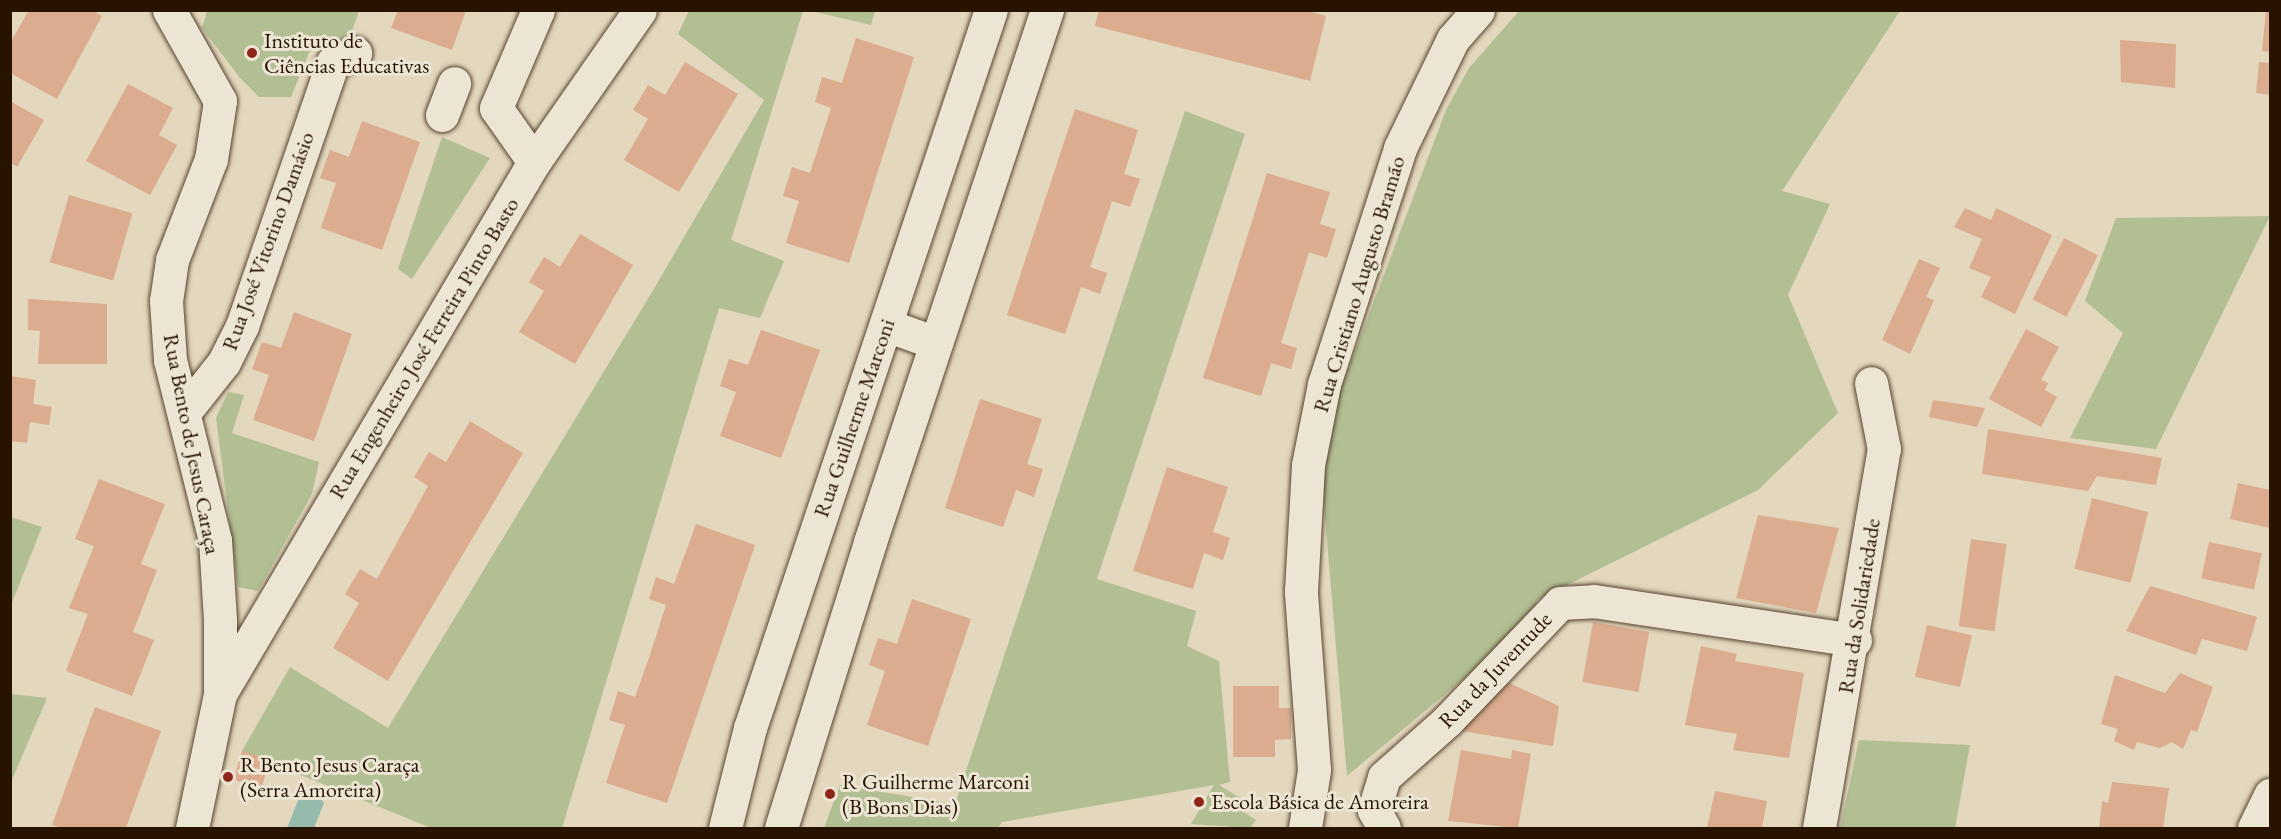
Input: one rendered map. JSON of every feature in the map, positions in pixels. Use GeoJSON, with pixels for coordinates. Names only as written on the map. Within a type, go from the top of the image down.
{"type":"FeatureCollection","features":[{"type":"Feature","properties":{"kind":"street","name":"Rua Bento de Jesus Caraça"},"geometry":{"type":"LineString","coordinates":[[169,10],[220,101],[211,159],[172,260],[166,301],[170,360],[186,410],[215,540],[220,694],[192,828]]}},
{"type":"Feature","properties":{"kind":"street"},"geometry":{"type":"LineString","coordinates":[[534,162],[496,108],[538,10]]}},
{"type":"Feature","properties":{"kind":"street","name":"Rua Engenheiro José Ferreira Pinto Basto"},"geometry":{"type":"LineString","coordinates":[[220,694],[534,162],[640,10]]}},
{"type":"Feature","properties":{"kind":"street","name":"Rua Guilherme Marconi"},"geometry":{"type":"LineString","coordinates":[[725,828],[750,728],[991,10]]}},
{"type":"Feature","properties":{"kind":"street"},"geometry":{"type":"LineString","coordinates":[[781,828],[936,343],[1047,10]]}},
{"type":"Feature","properties":{"kind":"street","name":"Rua Cristiano Augusto Bramão"},"geometry":{"type":"LineString","coordinates":[[1305,828],[1314,770],[1301,591],[1308,465],[1324,384],[1400,148],[1453,39],[1478,10]]}},
{"type":"Feature","properties":{"kind":"street","name":"Rua José Vitorino Damásio"},"geometry":{"type":"LineString","coordinates":[[186,410],[224,362],[242,326],[344,58]]}},
{"type":"Feature","properties":{"kind":"street"},"geometry":{"type":"LineString","coordinates":[[442,115],[454,83]]}},
{"type":"Feature","properties":{"kind":"street"},"geometry":{"type":"LineString","coordinates":[[886,325],[936,343]]}},
{"type":"Feature","properties":{"kind":"street","name":"Rua da Solidariedade"},"geometry":{"type":"LineString","coordinates":[[1819,828],[1856,640],[1884,449],[1871,383]]}},
{"type":"Feature","properties":{"kind":"street","name":"Rua da Juventude"},"geometry":{"type":"LineString","coordinates":[[1384,828],[1374,810],[1375,793],[1384,777],[1447,721],[1560,603],[1594,601],[1856,640]]}},
{"type":"Feature","properties":{"kind":"street"},"geometry":{"type":"LineString","coordinates":[[2254,828],[2271,795]]}},
{"type":"Feature","properties":{"kind":"shaded area","name":"Instituto de Ciências Educativas"},"geometry":{"type":"Polygon","coordinates":[[[207,11],[359,11],[348,43],[315,38],[291,97],[259,97],[240,78],[202,28],[207,11]]]}},
{"type":"Feature","properties":{"kind":"shaded area"},"geometry":{"type":"Polygon","coordinates":[[[689,11],[803,11],[731,240],[784,261],[760,318],[719,308],[562,828],[431,828],[242,751],[290,667],[388,728],[652,292],[764,100],[678,34],[689,11]]]}},
{"type":"Feature","properties":{"kind":"shaded area"},"geometry":{"type":"Polygon","coordinates":[[[811,11],[875,11],[871,25],[811,11]]]}},
{"type":"Feature","properties":{"kind":"shaded area"},"geometry":{"type":"Polygon","coordinates":[[[1519,11],[1900,11],[1782,191],[1830,204],[1788,295],[1838,413],[1758,490],[1537,600],[1534,620],[1347,776],[1319,447],[1446,110],[1469,68],[1519,11]]]}},
{"type":"Feature","properties":{"kind":"shaded area"},"geometry":{"type":"Polygon","coordinates":[[[1185,111],[1245,134],[1097,579],[1196,611],[1187,646],[1219,661],[1230,782],[1219,785],[1242,799],[1237,808],[1256,820],[1250,828],[1191,824],[1214,785],[1002,822],[998,828],[824,828],[840,785],[955,804],[1185,111]]]}},
{"type":"Feature","properties":{"kind":"shaded area"},"geometry":{"type":"Polygon","coordinates":[[[442,137],[490,158],[412,279],[398,269],[442,137]]]}},
{"type":"Feature","properties":{"kind":"shaded area"},"geometry":{"type":"Polygon","coordinates":[[[2270,216],[2156,449],[2070,438],[2123,333],[2085,301],[2116,218],[2270,216]]]}},
{"type":"Feature","properties":{"kind":"shaded area"},"geometry":{"type":"Polygon","coordinates":[[[228,392],[244,395],[232,433],[319,462],[312,494],[258,591],[238,587],[216,418],[228,392]]]}},
{"type":"Feature","properties":{"kind":"shaded area"},"geometry":{"type":"Polygon","coordinates":[[[10,517],[42,527],[11,605],[10,517]]]}},
{"type":"Feature","properties":{"kind":"shaded area"},"geometry":{"type":"Polygon","coordinates":[[[10,694],[47,698],[11,782],[10,694]]]}},
{"type":"Feature","properties":{"kind":"shaded area"},"geometry":{"type":"Polygon","coordinates":[[[1859,740],[1970,745],[1955,828],[1840,828],[1859,740]]]}},
{"type":"Feature","properties":{"kind":"shaded area"},"geometry":{"type":"Polygon","coordinates":[[[312,788],[324,803],[314,828],[287,828],[299,798],[312,788]]]}},
{"type":"Feature","properties":{"kind":"building"},"geometry":{"type":"Polygon","coordinates":[[[29,10],[92,10],[102,16],[57,99],[10,73],[10,43],[29,10]]]}},
{"type":"Feature","properties":{"kind":"building"},"geometry":{"type":"Polygon","coordinates":[[[398,10],[466,10],[452,50],[391,28],[398,10]]]}},
{"type":"Feature","properties":{"kind":"building"},"geometry":{"type":"Polygon","coordinates":[[[1099,10],[1304,10],[1326,16],[1310,81],[1095,26],[1099,10]]]}},
{"type":"Feature","properties":{"kind":"building"},"geometry":{"type":"Polygon","coordinates":[[[2266,10],[2270,10],[2270,52],[2262,51],[2266,10]]]}},
{"type":"Feature","properties":{"kind":"building"},"geometry":{"type":"Polygon","coordinates":[[[856,38],[914,57],[849,263],[786,243],[799,201],[783,196],[792,167],[810,173],[831,108],[815,102],[822,77],[842,83],[856,38]]]}},
{"type":"Feature","properties":{"kind":"building"},"geometry":{"type":"Polygon","coordinates":[[[2120,40],[2176,44],[2175,88],[2121,82],[2120,40]]]}},
{"type":"Feature","properties":{"kind":"building"},"geometry":{"type":"Polygon","coordinates":[[[685,62],[738,94],[679,192],[624,160],[648,119],[633,110],[648,85],[665,95],[685,62]]]}},
{"type":"Feature","properties":{"kind":"building"},"geometry":{"type":"Polygon","coordinates":[[[2259,62],[2270,63],[2270,95],[2256,93],[2259,62]]]}},
{"type":"Feature","properties":{"kind":"building"},"geometry":{"type":"Polygon","coordinates":[[[128,84],[173,108],[159,135],[177,145],[150,195],[86,161],[128,84]]]}},
{"type":"Feature","properties":{"kind":"building"},"geometry":{"type":"Polygon","coordinates":[[[10,101],[44,120],[17,167],[10,162],[10,101]]]}},
{"type":"Feature","properties":{"kind":"building"},"geometry":{"type":"Polygon","coordinates":[[[1075,109],[1138,130],[1124,174],[1140,179],[1130,207],[1112,201],[1090,267],[1107,273],[1100,294],[1081,287],[1065,334],[1007,315],[1075,109]]]}},
{"type":"Feature","properties":{"kind":"building"},"geometry":{"type":"Polygon","coordinates":[[[362,121],[420,142],[382,250],[321,228],[336,183],[320,178],[330,150],[349,157],[362,121]]]}},
{"type":"Feature","properties":{"kind":"building"},"geometry":{"type":"Polygon","coordinates":[[[1267,173],[1330,192],[1320,224],[1336,229],[1327,258],[1309,252],[1281,343],[1297,348],[1291,369],[1271,363],[1261,396],[1203,378],[1267,173]]]}},
{"type":"Feature","properties":{"kind":"building"},"geometry":{"type":"Polygon","coordinates":[[[69,195],[132,213],[113,280],[50,262],[69,195]]]}},
{"type":"Feature","properties":{"kind":"building"},"geometry":{"type":"Polygon","coordinates":[[[1965,208],[1991,220],[1996,208],[2052,235],[2015,314],[1981,297],[1991,277],[1969,268],[1982,239],[1954,227],[1965,208]]]}},
{"type":"Feature","properties":{"kind":"building"},"geometry":{"type":"Polygon","coordinates":[[[580,234],[633,265],[575,364],[519,332],[544,291],[529,282],[544,257],[560,267],[580,234]]]}},
{"type":"Feature","properties":{"kind":"building"},"geometry":{"type":"Polygon","coordinates":[[[2064,238],[2098,255],[2067,317],[2033,299],[2064,238]]]}},
{"type":"Feature","properties":{"kind":"building"},"geometry":{"type":"Polygon","coordinates":[[[1919,259],[1940,268],[1926,297],[1934,300],[1910,354],[1882,340],[1919,259]]]}},
{"type":"Feature","properties":{"kind":"building"},"geometry":{"type":"Polygon","coordinates":[[[28,299],[107,304],[107,364],[38,364],[40,331],[28,330],[28,299]]]}},
{"type":"Feature","properties":{"kind":"building"},"geometry":{"type":"Polygon","coordinates":[[[294,312],[352,334],[314,441],[253,420],[269,375],[252,369],[262,342],[281,348],[294,312]]]}},
{"type":"Feature","properties":{"kind":"building"},"geometry":{"type":"Polygon","coordinates":[[[2026,329],[2059,347],[2041,380],[2048,383],[2045,390],[2057,397],[2041,427],[1989,399],[2026,329]]]}},
{"type":"Feature","properties":{"kind":"building"},"geometry":{"type":"Polygon","coordinates":[[[761,330],[820,350],[781,458],[720,436],[736,392],[720,386],[729,359],[748,365],[761,330]]]}},
{"type":"Feature","properties":{"kind":"building"},"geometry":{"type":"Polygon","coordinates":[[[10,376],[36,380],[33,404],[52,407],[49,425],[30,422],[27,443],[10,441],[10,376]]]}},
{"type":"Feature","properties":{"kind":"building"},"geometry":{"type":"Polygon","coordinates":[[[980,399],[1042,419],[1027,464],[1043,469],[1034,497],[1016,490],[1003,527],[945,508],[980,399]]]}},
{"type":"Feature","properties":{"kind":"building"},"geometry":{"type":"Polygon","coordinates":[[[1933,400],[1985,408],[1977,427],[1929,417],[1933,400]]]}},
{"type":"Feature","properties":{"kind":"building"},"geometry":{"type":"Polygon","coordinates":[[[470,421],[523,453],[388,681],[333,648],[359,603],[345,594],[360,569],[377,579],[428,486],[414,477],[429,452],[446,462],[470,421]]]}},
{"type":"Feature","properties":{"kind":"building"},"geometry":{"type":"Polygon","coordinates":[[[1988,429],[2162,458],[2156,485],[2097,476],[2088,491],[1982,474],[1988,429]]]}},
{"type":"Feature","properties":{"kind":"building"},"geometry":{"type":"Polygon","coordinates":[[[1167,467],[1228,487],[1213,532],[1230,538],[1223,560],[1204,553],[1193,589],[1133,571],[1167,467]]]}},
{"type":"Feature","properties":{"kind":"building"},"geometry":{"type":"Polygon","coordinates":[[[99,479],[165,504],[141,564],[157,570],[133,632],[154,640],[132,696],[66,671],[88,614],[69,608],[94,546],[75,539],[99,479]]]}},
{"type":"Feature","properties":{"kind":"building"},"geometry":{"type":"Polygon","coordinates":[[[2238,483],[2270,490],[2270,528],[2230,519],[2238,483]]]}},
{"type":"Feature","properties":{"kind":"building"},"geometry":{"type":"Polygon","coordinates":[[[2092,498],[2148,512],[2131,583],[2074,569],[2092,498]]]}},
{"type":"Feature","properties":{"kind":"building"},"geometry":{"type":"Polygon","coordinates":[[[1758,515],[1839,528],[1816,613],[1736,598],[1758,515]]]}},
{"type":"Feature","properties":{"kind":"building"},"geometry":{"type":"Polygon","coordinates":[[[696,524],[755,545],[667,803],[606,783],[625,725],[609,720],[618,691],[635,697],[650,655],[666,605],[649,599],[656,577],[674,584],[696,524]]]}},
{"type":"Feature","properties":{"kind":"building"},"geometry":{"type":"Polygon","coordinates":[[[1971,539],[2007,544],[1994,631],[1959,626],[1971,539]]]}},
{"type":"Feature","properties":{"kind":"building"},"geometry":{"type":"Polygon","coordinates":[[[2209,542],[2262,553],[2254,589],[2201,578],[2209,542]]]}},
{"type":"Feature","properties":{"kind":"building"},"geometry":{"type":"Polygon","coordinates":[[[2150,586],[2257,617],[2247,651],[2202,639],[2196,655],[2126,631],[2150,586]]]}},
{"type":"Feature","properties":{"kind":"building"},"geometry":{"type":"Polygon","coordinates":[[[912,599],[971,619],[928,746],[867,725],[885,671],[869,665],[878,638],[897,644],[912,599]]]}},
{"type":"Feature","properties":{"kind":"building"},"geometry":{"type":"Polygon","coordinates":[[[1593,622],[1649,632],[1639,692],[1582,682],[1593,622]]]}},
{"type":"Feature","properties":{"kind":"building"},"geometry":{"type":"Polygon","coordinates":[[[1927,625],[1972,635],[1960,687],[1915,677],[1927,625]]]}},
{"type":"Feature","properties":{"kind":"building"},"geometry":{"type":"Polygon","coordinates":[[[1701,646],[1737,654],[1735,661],[1804,673],[1789,758],[1733,750],[1737,734],[1685,725],[1701,646]]]}},
{"type":"Feature","properties":{"kind":"building"},"geometry":{"type":"Polygon","coordinates":[[[2180,673],[2213,687],[2197,732],[2191,730],[2183,749],[2172,742],[2160,748],[2137,742],[2134,750],[2114,741],[2118,729],[2101,724],[2115,675],[2165,693],[2180,673]]]}},
{"type":"Feature","properties":{"kind":"building"},"geometry":{"type":"Polygon","coordinates":[[[1505,681],[1559,706],[1553,746],[1462,731],[1505,681]]]}},
{"type":"Feature","properties":{"kind":"building"},"geometry":{"type":"Polygon","coordinates":[[[1233,686],[1279,686],[1279,708],[1291,708],[1291,739],[1275,740],[1275,757],[1233,757],[1233,686]]]}},
{"type":"Feature","properties":{"kind":"building"},"geometry":{"type":"Polygon","coordinates":[[[95,707],[161,731],[126,828],[62,828],[52,825],[95,707]]]}},
{"type":"Feature","properties":{"kind":"building"},"geometry":{"type":"Polygon","coordinates":[[[1461,750],[1511,759],[1512,750],[1531,754],[1518,828],[1448,821],[1461,750]]]}},
{"type":"Feature","properties":{"kind":"building"},"geometry":{"type":"Polygon","coordinates":[[[242,751],[270,759],[262,788],[234,780],[242,751]]]}},
{"type":"Feature","properties":{"kind":"building"},"geometry":{"type":"Polygon","coordinates":[[[2112,782],[2169,788],[2163,828],[2099,828],[2102,801],[2108,803],[2112,782]]]}},
{"type":"Feature","properties":{"kind":"building"},"geometry":{"type":"Polygon","coordinates":[[[1715,791],[1767,801],[1762,828],[1707,828],[1715,791]]]}},
{"type":"Feature","properties":{"kind":"place","name":"Instituto de Ciências Educativas"},"geometry":{"type":"Point","coordinates":[252,53]}},
{"type":"Feature","properties":{"kind":"place","name":"R Bento Jesus Caraça (Serra Amoreira)"},"geometry":{"type":"Point","coordinates":[228,777]}},
{"type":"Feature","properties":{"kind":"place","name":"R Guilherme Marconi (B Bons Dias)"},"geometry":{"type":"Point","coordinates":[830,794]}},
{"type":"Feature","properties":{"kind":"place","name":"Escola Básica de Amoreira"},"geometry":{"type":"Point","coordinates":[1199,802]}}]}
